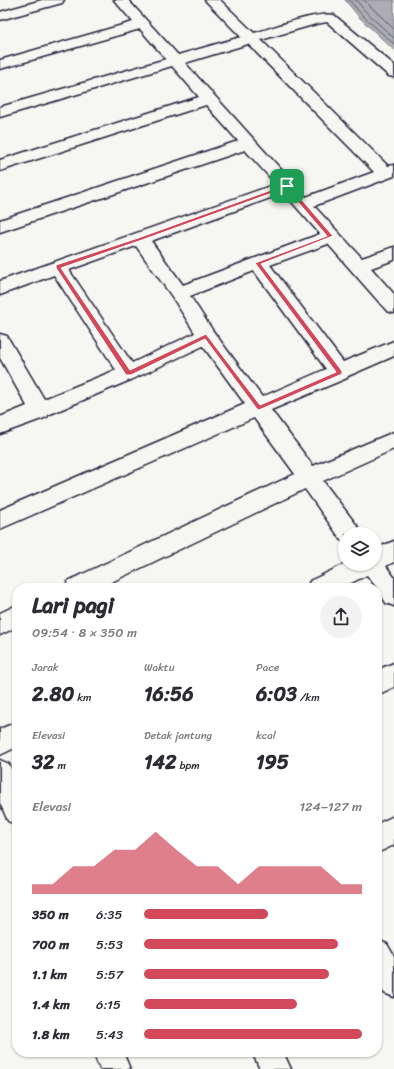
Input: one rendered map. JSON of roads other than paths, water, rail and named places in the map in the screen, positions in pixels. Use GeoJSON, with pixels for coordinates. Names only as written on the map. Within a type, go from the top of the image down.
{"type":"FeatureCollection","features":[{"type":"Feature","properties":{"kind":"street"},"geometry":{"type":"LineString","coordinates":[[0,16],[56,0]]}},
{"type":"Feature","properties":{"kind":"street"},"geometry":{"type":"LineString","coordinates":[[121,0],[394,306]]}},
{"type":"Feature","properties":{"kind":"street"},"geometry":{"type":"LineString","coordinates":[[212,0],[390,172],[303,204]]}},
{"type":"Feature","properties":{"kind":"street"},"geometry":{"type":"LineString","coordinates":[[0,112],[250,38],[315,20],[329,18],[334,20],[394,73]]}},
{"type":"Feature","properties":{"kind":"street"},"geometry":{"type":"LineString","coordinates":[[0,65],[143,24]]}},
{"type":"Feature","properties":{"kind":"street"},"geometry":{"type":"LineString","coordinates":[[0,166],[209,99]]}},
{"type":"Feature","properties":{"kind":"street"},"geometry":{"type":"LineString","coordinates":[[0,226],[249,143]]}},
{"type":"Feature","properties":{"kind":"street"},"geometry":{"type":"LineString","coordinates":[[0,288],[287,186]]}},
{"type":"Feature","properties":{"kind":"street"},"geometry":{"type":"LineString","coordinates":[[179,294],[331,236]]}},
{"type":"Feature","properties":{"kind":"street"},"geometry":{"type":"LineString","coordinates":[[140,239],[179,294],[206,336],[345,527]]}},
{"type":"Feature","properties":{"kind":"street"},"geometry":{"type":"LineString","coordinates":[[358,266],[394,253]]}},
{"type":"Feature","properties":{"kind":"street"},"geometry":{"type":"LineString","coordinates":[[258,263],[340,373]]}},
{"type":"Feature","properties":{"kind":"street"},"geometry":{"type":"LineString","coordinates":[[58,267],[128,373]]}},
{"type":"Feature","properties":{"kind":"street"},"geometry":{"type":"LineString","coordinates":[[0,426],[40,411],[128,373],[206,336]]}},
{"type":"Feature","properties":{"kind":"street"},"geometry":{"type":"LineString","coordinates":[[0,341],[40,411]]}},
{"type":"Feature","properties":{"kind":"street"},"geometry":{"type":"LineString","coordinates":[[0,520],[340,373],[394,348]]}},
{"type":"Feature","properties":{"kind":"street"},"geometry":{"type":"LineString","coordinates":[[87,583],[308,478],[394,440]]}},
{"type":"Feature","properties":{"kind":"street"},"geometry":{"type":"LineString","coordinates":[[382,556],[394,550]]}},
{"type":"Feature","properties":{"kind":"street"},"geometry":{"type":"LineString","coordinates":[[328,583],[353,571]]}},
{"type":"Feature","properties":{"kind":"street"},"geometry":{"type":"LineString","coordinates":[[377,571],[394,596]]}},
{"type":"Feature","properties":{"kind":"street"},"geometry":{"type":"LineString","coordinates":[[0,624],[12,618]]}},
{"type":"Feature","properties":{"kind":"street"},"geometry":{"type":"LineString","coordinates":[[382,680],[394,674]]}},
{"type":"Feature","properties":{"kind":"street"},"geometry":{"type":"LineString","coordinates":[[0,742],[12,736]]}},
{"type":"Feature","properties":{"kind":"street"},"geometry":{"type":"LineString","coordinates":[[0,773],[12,801]]}},
{"type":"Feature","properties":{"kind":"street"},"geometry":{"type":"LineString","coordinates":[[382,837],[394,829]]}},
{"type":"Feature","properties":{"kind":"street"},"geometry":{"type":"LineString","coordinates":[[382,963],[394,983]]}},
{"type":"Feature","properties":{"kind":"street"},"geometry":{"type":"LineString","coordinates":[[110,1057],[115,1069]]}},
{"type":"Feature","properties":{"kind":"street"},"geometry":{"type":"LineString","coordinates":[[270,1057],[276,1069]]}},
{"type":"Feature","properties":{"kind":"water"},"geometry":{"type":"Polygon","coordinates":[[[345,0],[394,0],[394,50],[360,18],[345,0]]]}}]}
